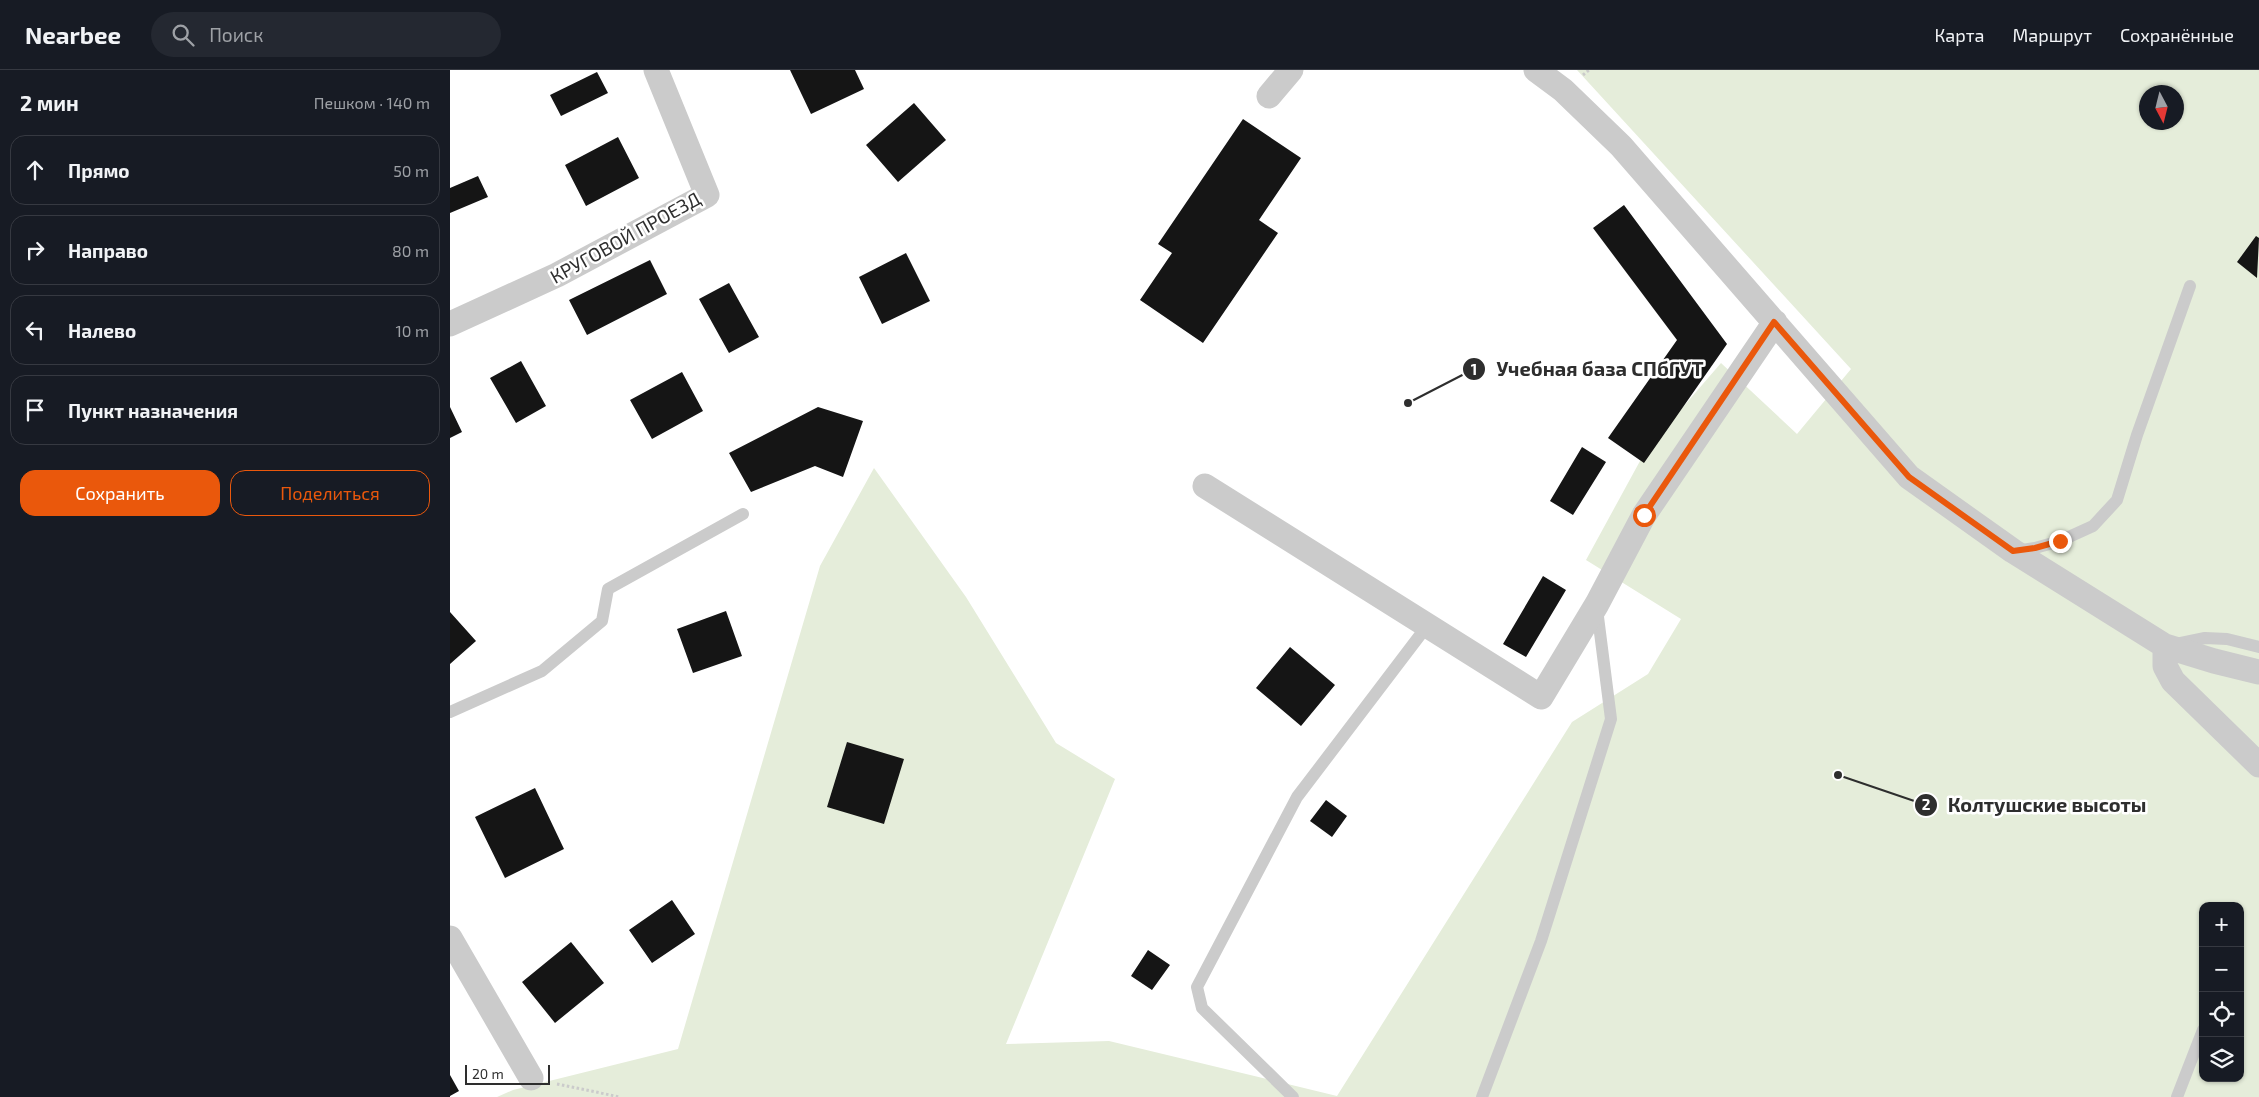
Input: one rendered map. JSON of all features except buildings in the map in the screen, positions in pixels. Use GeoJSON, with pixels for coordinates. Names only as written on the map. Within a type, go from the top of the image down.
{"type":"FeatureCollection","features":[{"type":"Feature","properties":{"kind":"street","name":"КРУГОВОЙ ПРОЕЗД"},"geometry":{"type":"LineString","coordinates":[[450,324],[556,275],[707,195],[656,70]]}},
{"type":"Feature","properties":{"kind":"street"},"geometry":{"type":"LineString","coordinates":[[1269,96],[1291,70]]}},
{"type":"Feature","properties":{"kind":"street"},"geometry":{"type":"LineString","coordinates":[[1536,70],[1563,90],[1621,146],[1909,477],[2013,551],[2164,646],[2259,672]]}},
{"type":"Feature","properties":{"kind":"street"},"geometry":{"type":"LineString","coordinates":[[1205,486],[1541,697],[1597,604],[1644,515],[1774,322]]}},
{"type":"Feature","properties":{"kind":"street"},"geometry":{"type":"LineString","coordinates":[[2164,646],[2165,666],[2173,681],[2259,765]]}},
{"type":"Feature","properties":{"kind":"street"},"geometry":{"type":"LineString","coordinates":[[450,938],[531,1078]]}},
{"type":"Feature","properties":{"kind":"lane"},"geometry":{"type":"LineString","coordinates":[[2013,551],[2035,548],[2060,541],[2093,526],[2117,500],[2137,435],[2190,286]]}},
{"type":"Feature","properties":{"kind":"lane"},"geometry":{"type":"LineString","coordinates":[[450,712],[542,670],[602,621],[608,589],[743,514]]}},
{"type":"Feature","properties":{"kind":"lane"},"geometry":{"type":"LineString","coordinates":[[1482,1097],[1541,941],[1611,718],[1597,604]]}},
{"type":"Feature","properties":{"kind":"lane"},"geometry":{"type":"LineString","coordinates":[[1293,1097],[1202,1008],[1197,987],[1297,797],[1426,626]]}},
{"type":"Feature","properties":{"kind":"lane"},"geometry":{"type":"LineString","coordinates":[[2164,646],[2205,638],[2228,638],[2259,647]]}},
{"type":"Feature","properties":{"kind":"lane"},"geometry":{"type":"LineString","coordinates":[[2177,1097],[2200,1037]]}},
{"type":"Feature","properties":{"kind":"path"},"geometry":{"type":"LineString","coordinates":[[531,1078],[620,1097]]}},
{"type":"Feature","properties":{"kind":"green space"},"geometry":{"type":"Polygon","coordinates":[[[1577,70],[2259,70],[2259,1097],[497,1097],[513,1090],[678,1049],[820,566],[874,468],[966,597],[1056,743],[1115,779],[1006,1044],[1109,1041],[1337,1096],[1572,722],[1648,674],[1681,619],[1586,560],[1646,450],[1721,363],[1797,434],[1851,369],[1577,70]]]}},
{"type":"Feature","properties":{"kind":"place","name":"Учебная база СПбГУТ"},"geometry":{"type":"Point","coordinates":[1408,403]}},
{"type":"Feature","properties":{"kind":"place","name":"Колтушские высоты"},"geometry":{"type":"Point","coordinates":[1838,775]}},
{"type":"Feature","properties":{"kind":"route"},"geometry":{"type":"LineString","coordinates":[[1644,515],[1774,322],[1909,477],[2013,551],[2035,548],[2060,541]]}}]}
